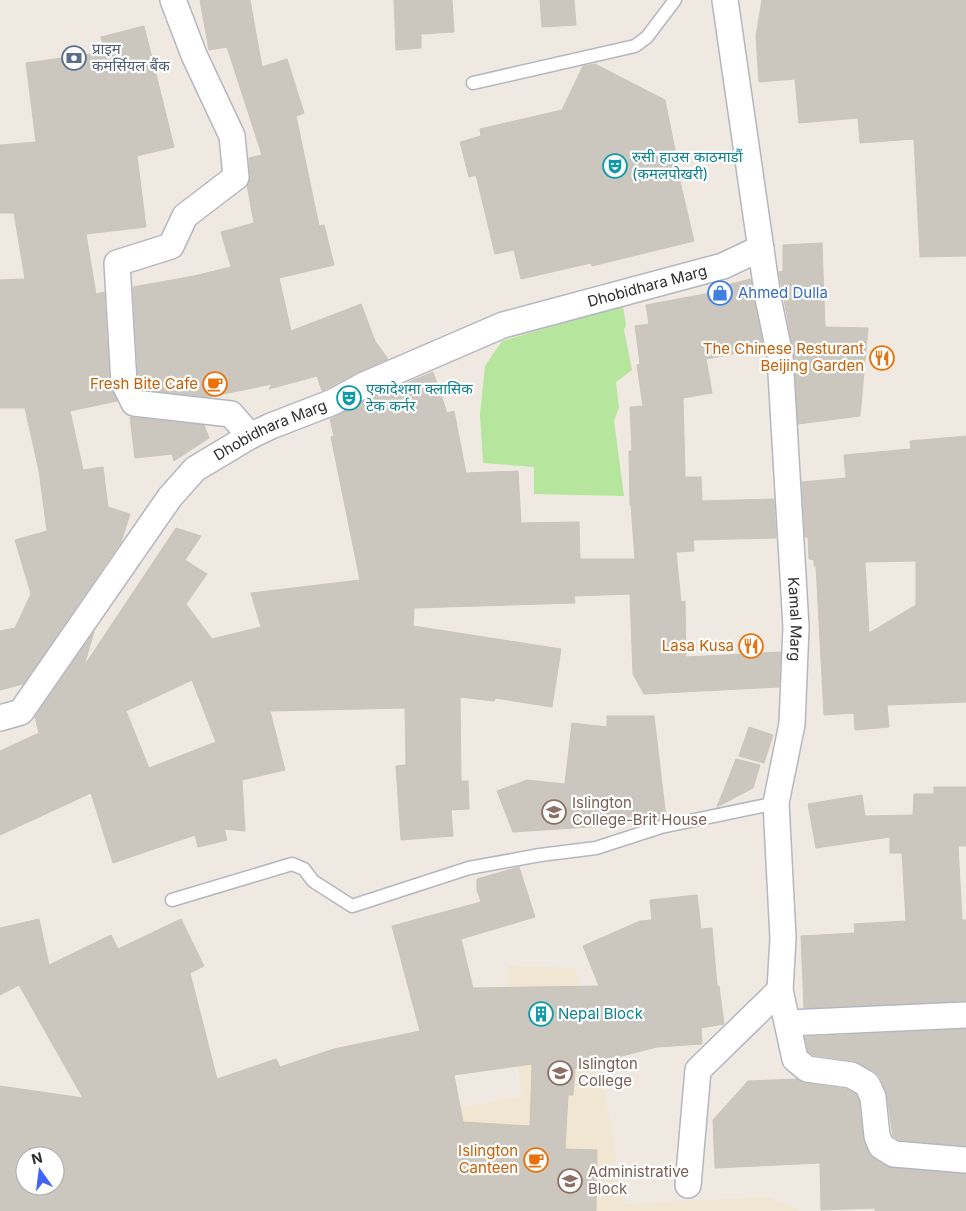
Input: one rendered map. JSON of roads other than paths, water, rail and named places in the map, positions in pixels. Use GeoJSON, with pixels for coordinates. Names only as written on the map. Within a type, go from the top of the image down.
{"type":"FeatureCollection","features":[{"type":"Feature","properties":{"kind":"street"},"geometry":{"type":"LineString","coordinates":[[173,0],[194,55],[232,136],[236,177],[185,216],[171,246],[117,263],[124,383],[134,403],[231,414],[250,436]]}},
{"type":"Feature","properties":{"kind":"street","name":"Kamal Marg"},"geometry":{"type":"LineString","coordinates":[[725,0],[768,298],[780,356],[796,627],[792,724],[776,804],[783,938],[780,990],[795,1059],[807,1069],[851,1075],[867,1084],[873,1097],[876,1136],[881,1146],[894,1154],[966,1160]]}},
{"type":"Feature","properties":{"kind":"street","name":"Dhobidhara Marg"},"geometry":{"type":"LineString","coordinates":[[0,718],[21,712],[170,497],[195,469],[250,436],[271,426],[333,402],[364,385],[503,325],[723,266],[761,248]]}},
{"type":"Feature","properties":{"kind":"street"},"geometry":{"type":"LineString","coordinates":[[688,1185],[698,1070],[780,990]]}},
{"type":"Feature","properties":{"kind":"street"},"geometry":{"type":"LineString","coordinates":[[788,1023],[966,1015]]}},
{"type":"Feature","properties":{"kind":"lane"},"geometry":{"type":"LineString","coordinates":[[473,83],[635,46],[647,37],[675,0]]}},
{"type":"Feature","properties":{"kind":"lane"},"geometry":{"type":"LineString","coordinates":[[172,900],[292,864],[304,869],[313,881],[352,906],[469,868],[540,854],[596,848],[661,827],[776,804]]}},
{"type":"Feature","properties":{"kind":"place","name":"प्राइम कमर्सियल बैंक"},"geometry":{"type":"Point","coordinates":[74,58]}},
{"type":"Feature","properties":{"kind":"place","name":"रुसी हाउस काठमाडौं (कमलपोखरी)"},"geometry":{"type":"Point","coordinates":[615,166]}},
{"type":"Feature","properties":{"kind":"place","name":"Ahmed Dulla"},"geometry":{"type":"Point","coordinates":[720,293]}},
{"type":"Feature","properties":{"kind":"place","name":"The Chinese Resturant Beijing Garden"},"geometry":{"type":"Point","coordinates":[882,358]}},
{"type":"Feature","properties":{"kind":"place","name":"Fresh Bite Cafe"},"geometry":{"type":"Point","coordinates":[215,384]}},
{"type":"Feature","properties":{"kind":"place","name":"एकादेशमा क्लासिक टेक कर्नर"},"geometry":{"type":"Point","coordinates":[349,398]}},
{"type":"Feature","properties":{"kind":"place","name":"Lasa Kusa"},"geometry":{"type":"Point","coordinates":[751,646]}},
{"type":"Feature","properties":{"kind":"place","name":"Islington College-Brit House"},"geometry":{"type":"Point","coordinates":[554,812]}},
{"type":"Feature","properties":{"kind":"place","name":"Nepal Block"},"geometry":{"type":"Point","coordinates":[541,1014]}},
{"type":"Feature","properties":{"kind":"place","name":"Islington College"},"geometry":{"type":"Point","coordinates":[560,1073]}},
{"type":"Feature","properties":{"kind":"place","name":"Islington Canteen"},"geometry":{"type":"Point","coordinates":[536,1160]}},
{"type":"Feature","properties":{"kind":"place","name":"Administrative Block"},"geometry":{"type":"Point","coordinates":[570,1181]}}]}
